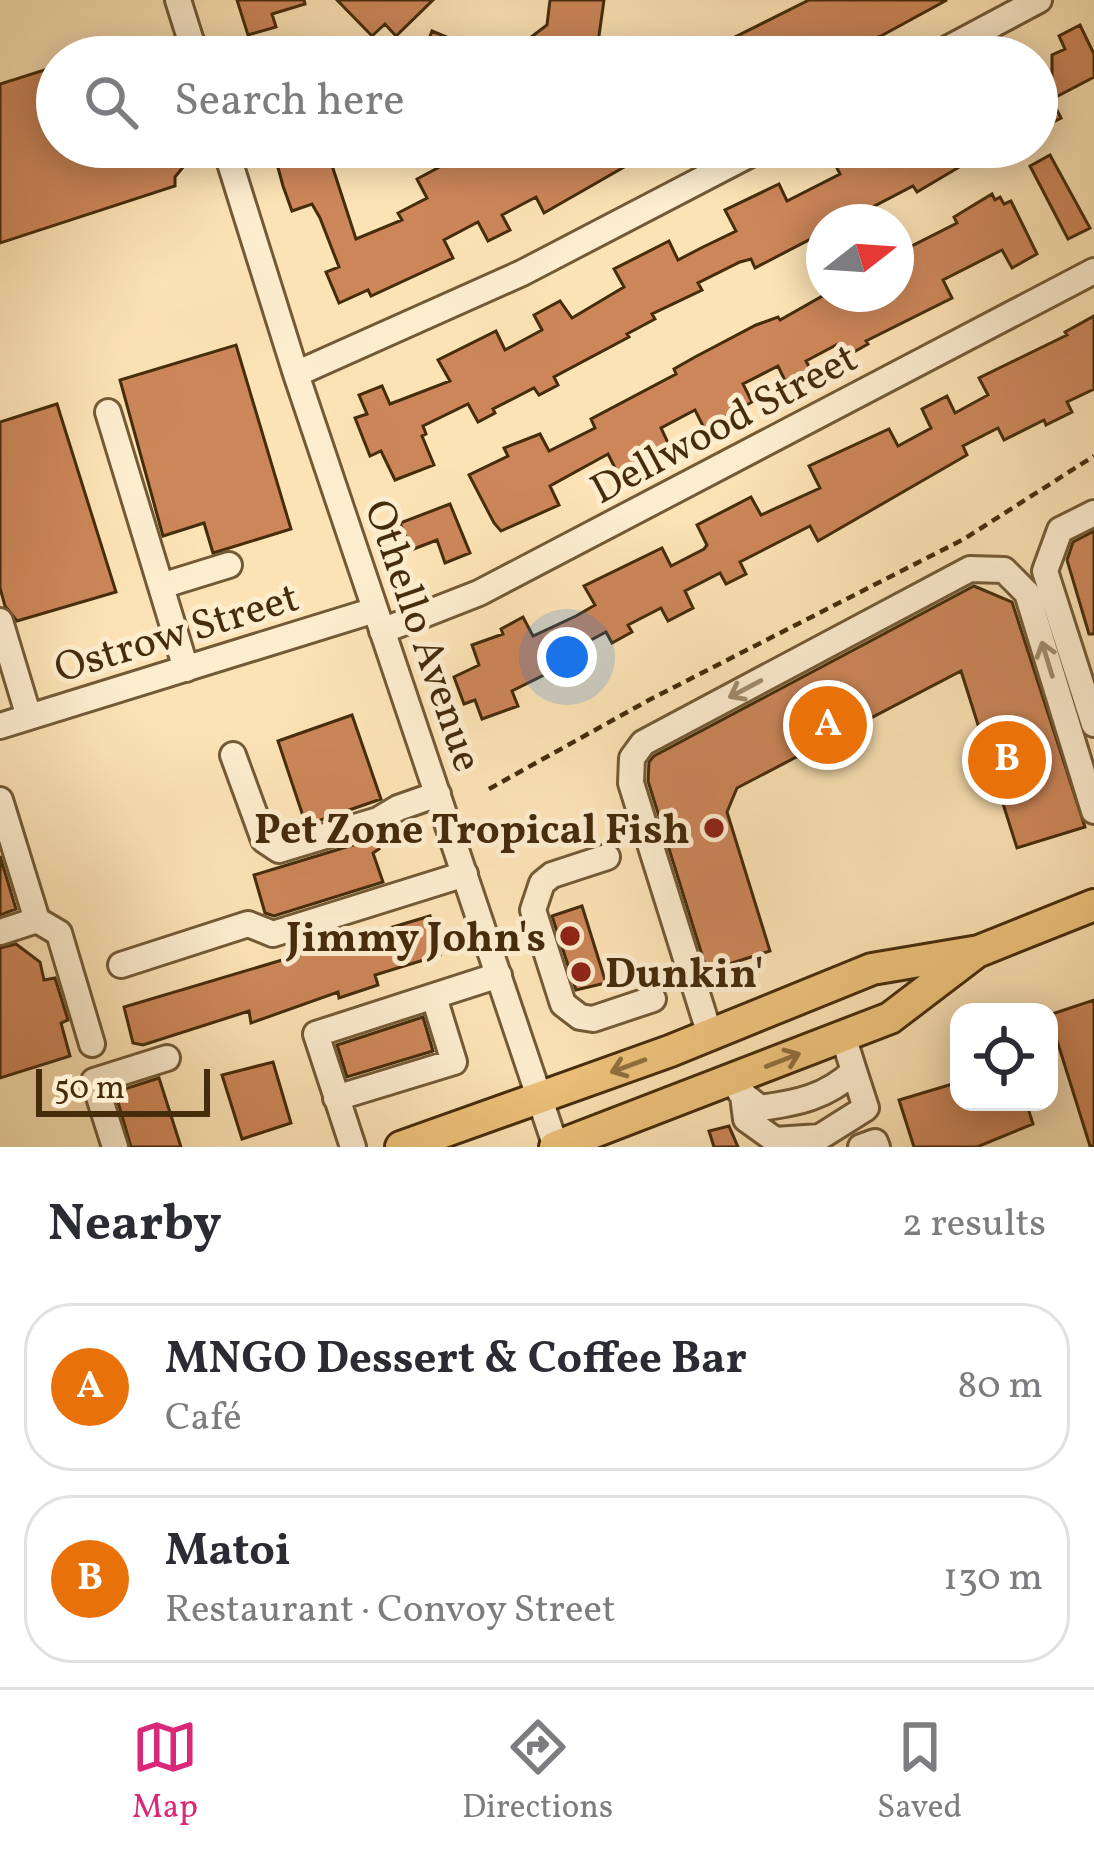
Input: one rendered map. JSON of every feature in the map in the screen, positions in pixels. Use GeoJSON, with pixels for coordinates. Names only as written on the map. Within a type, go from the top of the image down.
{"type":"FeatureCollection","features":[{"type":"Feature","properties":{"kind":"main road"},"geometry":{"type":"LineString","coordinates":[[401,1147],[710,1035],[872,969],[979,951],[1094,905]]}},
{"type":"Feature","properties":{"kind":"main road"},"geometry":{"type":"LineString","coordinates":[[555,1147],[737,1088],[890,1018],[979,951]]}},
{"type":"Feature","properties":{"kind":"street"},"geometry":{"type":"LineString","coordinates":[[178,0],[189,36]]}},
{"type":"Feature","properties":{"kind":"street"},"geometry":{"type":"LineString","coordinates":[[972,36],[1040,0]]}},
{"type":"Feature","properties":{"kind":"street","name":"Othello Avenue"},"geometry":{"type":"LineString","coordinates":[[232,168],[555,1147]]}},
{"type":"Feature","properties":{"kind":"street"},"geometry":{"type":"LineString","coordinates":[[296,374],[522,273],[724,168]]}},
{"type":"Feature","properties":{"kind":"street","name":"Dellwood Street"},"geometry":{"type":"LineString","coordinates":[[379,621],[479,593],[1094,272]]}},
{"type":"Feature","properties":{"kind":"street"},"geometry":{"type":"LineString","coordinates":[[108,412],[186,669]]}},
{"type":"Feature","properties":{"kind":"street"},"geometry":{"type":"LineString","coordinates":[[1094,513],[1060,530],[1045,571],[1094,724]]}},
{"type":"Feature","properties":{"kind":"street"},"geometry":{"type":"LineString","coordinates":[[710,1035],[631,782],[632,758],[643,743],[970,569],[1004,571],[1052,551]]}},
{"type":"Feature","properties":{"kind":"street"},"geometry":{"type":"LineString","coordinates":[[161,586],[229,566]]}},
{"type":"Feature","properties":{"kind":"street"},"geometry":{"type":"LineString","coordinates":[[1004,571],[1027,593],[1094,811]]}},
{"type":"Feature","properties":{"kind":"street"},"geometry":{"type":"LineString","coordinates":[[0,621],[29,717]]}},
{"type":"Feature","properties":{"kind":"street","name":"Ostrow Street"},"geometry":{"type":"LineString","coordinates":[[0,726],[186,669],[379,621]]}},
{"type":"Feature","properties":{"kind":"street"},"geometry":{"type":"LineString","coordinates":[[233,754],[264,840],[279,850],[378,820],[438,794]]}},
{"type":"Feature","properties":{"kind":"street"},"geometry":{"type":"LineString","coordinates":[[0,800],[38,920],[59,933],[92,1043]]}},
{"type":"Feature","properties":{"kind":"street"},"geometry":{"type":"LineString","coordinates":[[607,856],[553,875],[542,884],[533,910],[563,1004],[580,1017],[593,1019],[653,999]]}},
{"type":"Feature","properties":{"kind":"street"},"geometry":{"type":"LineString","coordinates":[[121,965],[248,924],[273,934],[465,874]]}},
{"type":"Feature","properties":{"kind":"street"},"geometry":{"type":"LineString","coordinates":[[0,932],[38,920]]}},
{"type":"Feature","properties":{"kind":"street"},"geometry":{"type":"LineString","coordinates":[[353,1147],[316,1034],[499,975]]}},
{"type":"Feature","properties":{"kind":"street"},"geometry":{"type":"LineString","coordinates":[[336,1098],[454,1062],[434,997]]}},
{"type":"Feature","properties":{"kind":"street"},"geometry":{"type":"LineString","coordinates":[[737,1088],[746,1118],[775,1140],[820,1137],[866,1108],[843,1036]]}},
{"type":"Feature","properties":{"kind":"street"},"geometry":{"type":"LineString","coordinates":[[115,1147],[94,1081],[167,1058]]}},
{"type":"Feature","properties":{"kind":"street"},"geometry":{"type":"LineString","coordinates":[[737,1088],[760,1108],[834,1090],[854,1071]]}},
{"type":"Feature","properties":{"kind":"street"},"geometry":{"type":"LineString","coordinates":[[861,1147],[875,1142],[877,1147]]}},
{"type":"Feature","properties":{"kind":"path"},"geometry":{"type":"LineString","coordinates":[[489,789],[649,700],[964,538],[1094,456]]}},
{"type":"Feature","properties":{"kind":"building"},"geometry":{"type":"Polygon","coordinates":[[[237,0],[304,0],[305,4],[272,14],[276,27],[248,35],[237,0]]]}},
{"type":"Feature","properties":{"kind":"building"},"geometry":{"type":"Polygon","coordinates":[[[337,0],[433,0],[396,36],[385,24],[372,36],[337,0]]]}},
{"type":"Feature","properties":{"kind":"building"},"geometry":{"type":"Polygon","coordinates":[[[550,0],[604,0],[599,36],[533,36],[547,25],[550,0]]]}},
{"type":"Feature","properties":{"kind":"building"},"geometry":{"type":"Polygon","coordinates":[[[809,0],[947,0],[881,36],[737,36],[809,0]]]}},
{"type":"Feature","properties":{"kind":"building"},"geometry":{"type":"Polygon","coordinates":[[[1080,25],[1094,54],[1094,77],[1058,96],[1058,52],[1065,49],[1059,36],[1080,25]]]}},
{"type":"Feature","properties":{"kind":"building"},"geometry":{"type":"Polygon","coordinates":[[[36,73],[36,168],[182,168],[175,186],[0,243],[0,84],[36,73]]]}},
{"type":"Feature","properties":{"kind":"building"},"geometry":{"type":"Polygon","coordinates":[[[278,168],[333,168],[356,239],[402,220],[398,213],[427,198],[417,179],[438,168],[622,168],[544,213],[536,197],[502,215],[510,230],[488,241],[478,222],[444,240],[453,258],[371,296],[368,290],[339,303],[326,272],[339,267],[320,218],[312,204],[292,211],[278,168]]]}},
{"type":"Feature","properties":{"kind":"building"},"geometry":{"type":"Polygon","coordinates":[[[837,168],[958,168],[917,192],[913,186],[878,204],[806,204],[806,241],[755,268],[751,259],[698,283],[702,290],[652,314],[655,319],[627,334],[629,337],[554,377],[558,385],[539,395],[534,388],[478,422],[468,404],[423,426],[426,434],[422,436],[434,465],[395,480],[381,451],[370,456],[355,418],[367,414],[359,395],[382,386],[390,404],[450,381],[438,360],[496,331],[505,350],[542,330],[534,315],[560,301],[572,318],[624,287],[614,269],[669,241],[678,260],[736,231],[725,210],[779,184],[787,201],[840,174],[837,168]]]}},
{"type":"Feature","properties":{"kind":"building"},"geometry":{"type":"Polygon","coordinates":[[[1031,168],[1057,168],[1090,228],[1068,239],[1031,168]]]}},
{"type":"Feature","properties":{"kind":"building"},"geometry":{"type":"Polygon","coordinates":[[[992,194],[1004,204],[1011,201],[1037,254],[1012,268],[1002,250],[943,280],[952,298],[866,341],[845,357],[838,344],[806,361],[813,374],[788,387],[778,366],[743,384],[752,402],[704,428],[695,410],[661,428],[670,447],[618,474],[608,454],[550,486],[559,505],[501,531],[494,523],[469,475],[508,456],[504,448],[540,434],[549,451],[595,428],[591,419],[676,374],[674,369],[695,357],[806,305],[806,312],[914,312],[914,245],[957,223],[954,217],[992,194]]]}},
{"type":"Feature","properties":{"kind":"building"},"geometry":{"type":"Polygon","coordinates":[[[1094,316],[1094,389],[1067,402],[1072,412],[1004,440],[998,428],[963,446],[967,455],[818,541],[810,526],[740,562],[746,574],[726,584],[720,573],[685,591],[693,608],[668,621],[661,608],[628,625],[632,632],[612,643],[606,632],[552,661],[556,669],[512,691],[518,706],[482,719],[475,700],[464,704],[454,677],[479,665],[472,645],[503,634],[501,629],[523,617],[533,636],[576,616],[595,605],[584,586],[662,548],[671,566],[704,549],[707,545],[697,525],[751,497],[761,515],[820,488],[809,466],[889,429],[898,446],[931,428],[922,409],[947,396],[955,413],[988,395],[979,378],[1067,335],[1065,332],[1094,316]]]}},
{"type":"Feature","properties":{"kind":"building"},"geometry":{"type":"Polygon","coordinates":[[[236,345],[291,529],[213,553],[204,523],[163,536],[120,380],[236,345]]]}},
{"type":"Feature","properties":{"kind":"building"},"geometry":{"type":"Polygon","coordinates":[[[57,404],[116,592],[17,621],[5,606],[0,588],[0,422],[57,404]]]}},
{"type":"Feature","properties":{"kind":"building"},"geometry":{"type":"Polygon","coordinates":[[[450,504],[470,553],[445,563],[437,540],[411,550],[400,523],[450,504]]]}},
{"type":"Feature","properties":{"kind":"building"},"geometry":{"type":"Polygon","coordinates":[[[1094,531],[1094,634],[1089,634],[1067,560],[1073,542],[1094,531]]]}},
{"type":"Feature","properties":{"kind":"building"},"geometry":{"type":"Polygon","coordinates":[[[974,586],[1012,602],[1085,827],[1017,848],[961,671],[737,788],[727,812],[770,951],[707,971],[648,781],[649,762],[974,586]]]}},
{"type":"Feature","properties":{"kind":"building"},"geometry":{"type":"Polygon","coordinates":[[[352,715],[381,799],[306,825],[278,741],[352,715]]]}},
{"type":"Feature","properties":{"kind":"building"},"geometry":{"type":"Polygon","coordinates":[[[376,838],[379,849],[373,853],[383,882],[274,916],[265,913],[254,875],[376,838]]]}},
{"type":"Feature","properties":{"kind":"building"},"geometry":{"type":"Polygon","coordinates":[[[0,856],[16,909],[0,915],[0,856]]]}},
{"type":"Feature","properties":{"kind":"building"},"geometry":{"type":"Polygon","coordinates":[[[582,906],[606,983],[576,990],[552,916],[582,906]]]}},
{"type":"Feature","properties":{"kind":"building"},"geometry":{"type":"Polygon","coordinates":[[[430,916],[440,955],[375,975],[378,985],[339,998],[338,992],[251,1023],[249,1011],[143,1045],[133,1043],[124,1007],[430,916]]]}},
{"type":"Feature","properties":{"kind":"building"},"geometry":{"type":"Polygon","coordinates":[[[16,944],[40,962],[44,980],[55,978],[68,1020],[61,1023],[70,1056],[0,1078],[0,948],[16,944]]]}},
{"type":"Feature","properties":{"kind":"building"},"geometry":{"type":"Polygon","coordinates":[[[1094,1000],[1094,1146],[1090,1146],[1058,1044],[1058,1012],[1094,1000]]]}},
{"type":"Feature","properties":{"kind":"building"},"geometry":{"type":"Polygon","coordinates":[[[423,1017],[433,1051],[347,1077],[337,1045],[423,1017]]]}},
{"type":"Feature","properties":{"kind":"building"},"geometry":{"type":"Polygon","coordinates":[[[273,1062],[291,1123],[242,1139],[222,1075],[273,1062]]]}},
{"type":"Feature","properties":{"kind":"building"},"geometry":{"type":"Polygon","coordinates":[[[159,1078],[181,1147],[131,1147],[115,1092],[159,1078]]]}},
{"type":"Feature","properties":{"kind":"building"},"geometry":{"type":"Polygon","coordinates":[[[950,1085],[950,1111],[1029,1111],[1033,1124],[977,1147],[914,1147],[899,1100],[950,1085]]]}},
{"type":"Feature","properties":{"kind":"building"},"geometry":{"type":"Polygon","coordinates":[[[729,1126],[738,1147],[714,1147],[709,1131],[729,1126]]]}},
{"type":"Feature","properties":{"kind":"place","name":"MNGO Dessert & Coffee Bar"},"geometry":{"type":"Point","coordinates":[828,725]}},
{"type":"Feature","properties":{"kind":"place","name":"Matoi"},"geometry":{"type":"Point","coordinates":[1007,760]}},
{"type":"Feature","properties":{"kind":"place","name":"Pet Zone Tropical Fish"},"geometry":{"type":"Point","coordinates":[714,828]}},
{"type":"Feature","properties":{"kind":"place","name":"Jimmy John's"},"geometry":{"type":"Point","coordinates":[570,936]}},
{"type":"Feature","properties":{"kind":"place","name":"Dunkin'"},"geometry":{"type":"Point","coordinates":[581,972]}}]}
